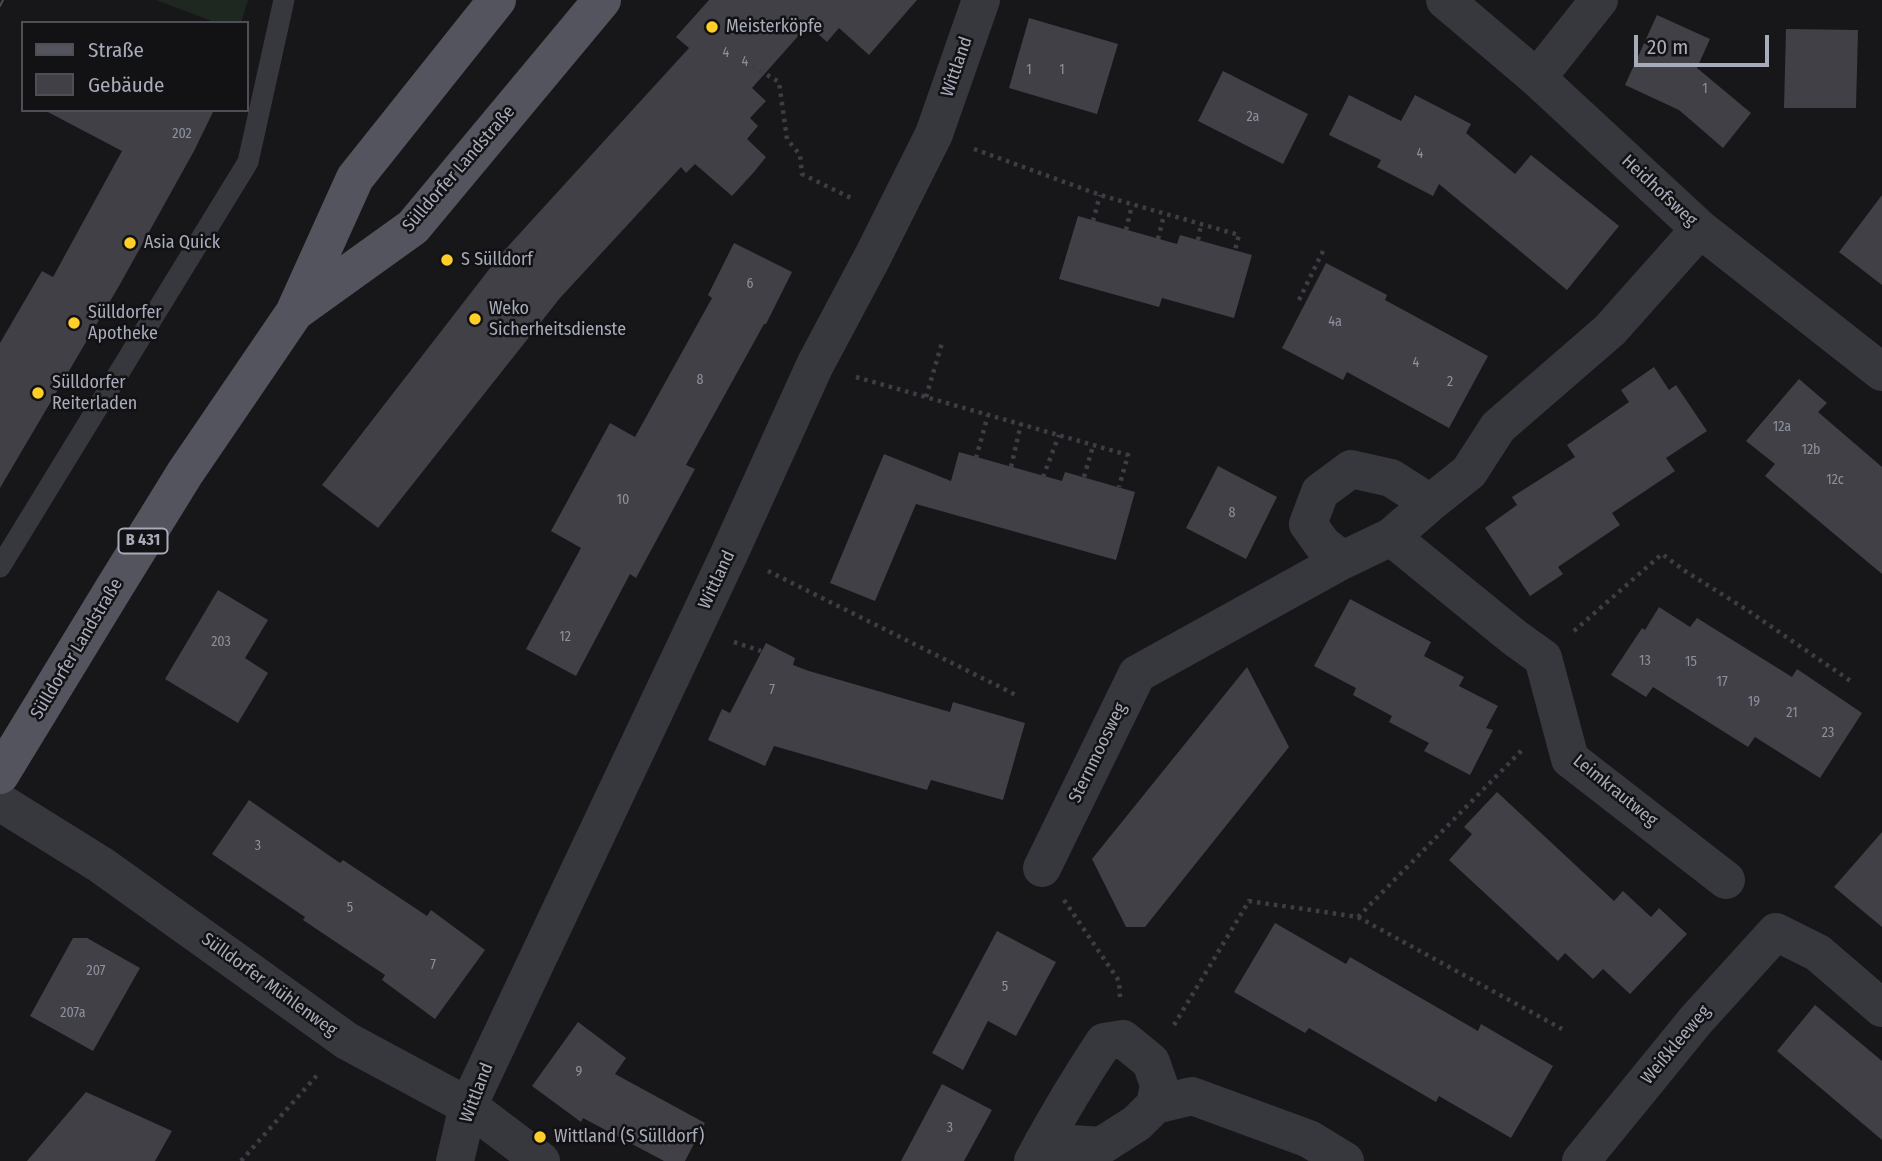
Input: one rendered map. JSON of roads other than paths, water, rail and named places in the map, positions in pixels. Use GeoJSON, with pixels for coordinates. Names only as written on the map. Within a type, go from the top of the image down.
{"type":"FeatureCollection","features":[{"type":"Feature","properties":{"kind":"main road","name":"Sülldorfer Landstraße"},"geometry":{"type":"LineString","coordinates":[[0,775],[186,473],[294,313],[355,178],[497,0]]}},
{"type":"Feature","properties":{"kind":"main road","name":"Sülldorfer Landstraße"},"geometry":{"type":"LineString","coordinates":[[294,313],[413,227],[601,0]]}},
{"type":"Feature","properties":{"kind":"street","name":"Wittland"},"geometry":{"type":"LineString","coordinates":[[455,1161],[468,1106],[730,552],[815,365],[934,134],[981,0]]}},
{"type":"Feature","properties":{"kind":"street","name":"Heidhofsweg"},"geometry":{"type":"LineString","coordinates":[[1445,0],[1537,78],[1700,229],[1882,372]]}},
{"type":"Feature","properties":{"kind":"street"},"geometry":{"type":"LineString","coordinates":[[1537,78],[1599,0]]}},
{"type":"Feature","properties":{"kind":"street"},"geometry":{"type":"LineString","coordinates":[[1430,503],[1391,478],[1351,469],[1320,492],[1308,524],[1323,545],[1343,560],[1391,537],[1469,472],[1498,427],[1610,330],[1700,229]]}},
{"type":"Feature","properties":{"kind":"street","name":"Leimkrautweg"},"geometry":{"type":"LineString","coordinates":[[1391,537],[1515,638],[1543,657],[1570,759],[1727,880]]}},
{"type":"Feature","properties":{"kind":"street","name":"Sternmoosweg"},"geometry":{"type":"LineString","coordinates":[[1042,868],[1137,674],[1343,560]]}},
{"type":"Feature","properties":{"kind":"street","name":"Sülldorfer Mühlenweg"},"geometry":{"type":"LineString","coordinates":[[0,802],[101,865],[347,1041],[468,1106],[541,1161]]}},
{"type":"Feature","properties":{"kind":"street","name":"Weißkleeweg"},"geometry":{"type":"LineString","coordinates":[[1581,1161],[1696,1020],[1776,932],[1818,953],[1882,1008]]}},
{"type":"Feature","properties":{"kind":"street"},"geometry":{"type":"LineString","coordinates":[[1038,1151],[1104,1042],[1137,1050],[1159,1085],[1155,1105]]}},
{"type":"Feature","properties":{"kind":"street"},"geometry":{"type":"LineString","coordinates":[[1038,1151],[1101,1146],[1137,1123],[1155,1105],[1192,1096],[1309,1139],[1345,1161]]}},
{"type":"Feature","properties":{"kind":"lane"},"geometry":{"type":"LineString","coordinates":[[0,567],[248,162],[284,0]]}},
{"type":"Feature","properties":{"kind":"tram line"},"geometry":{"type":"LineString","coordinates":[[0,6],[3,0]]}},
{"type":"Feature","properties":{"kind":"place","name":"Meisterköpfe"},"geometry":{"type":"Point","coordinates":[712,27]}},
{"type":"Feature","properties":{"kind":"place","name":"Asia Quick"},"geometry":{"type":"Point","coordinates":[130,243]}},
{"type":"Feature","properties":{"kind":"place","name":"S Sülldorf"},"geometry":{"type":"Point","coordinates":[447,260]}},
{"type":"Feature","properties":{"kind":"place","name":"Weko Sicherheitsdienste"},"geometry":{"type":"Point","coordinates":[475,319]}},
{"type":"Feature","properties":{"kind":"place","name":"Sülldorfer Apotheke"},"geometry":{"type":"Point","coordinates":[74,323]}},
{"type":"Feature","properties":{"kind":"place","name":"Sülldorfer Reiterladen"},"geometry":{"type":"Point","coordinates":[38,393]}},
{"type":"Feature","properties":{"kind":"place","name":"Wittland (S Sülldorf)"},"geometry":{"type":"Point","coordinates":[540,1137]}}]}
